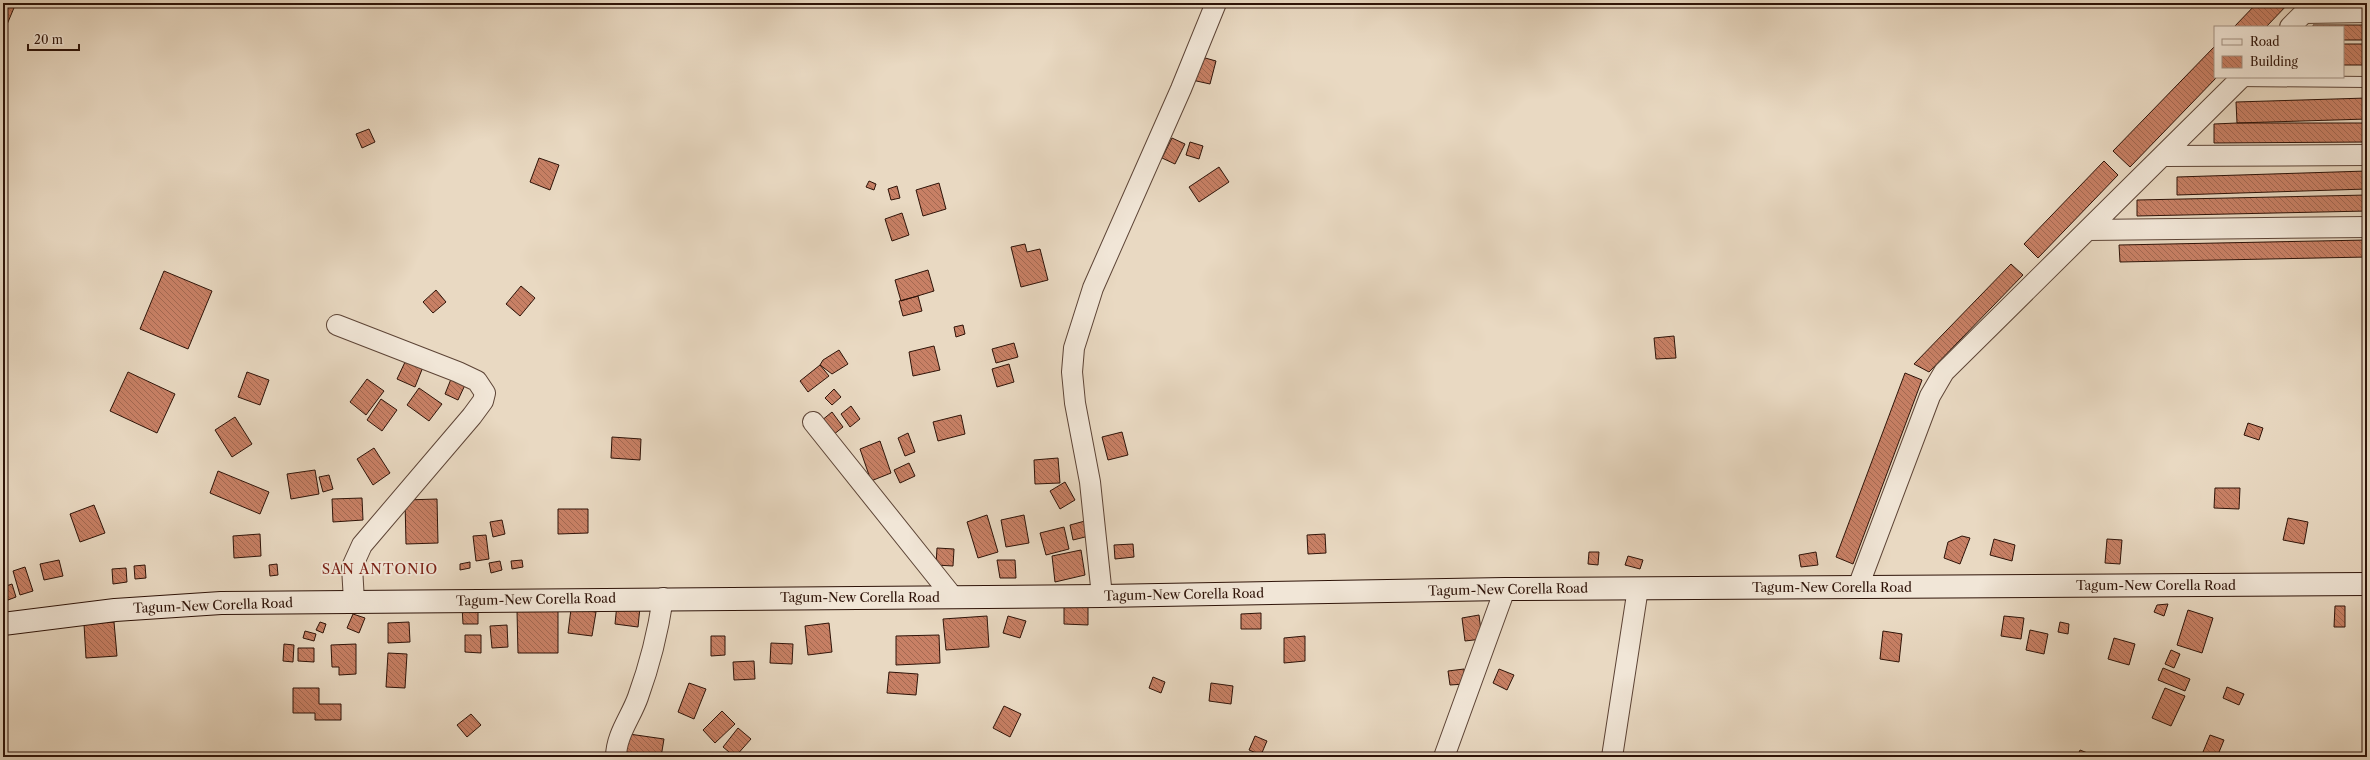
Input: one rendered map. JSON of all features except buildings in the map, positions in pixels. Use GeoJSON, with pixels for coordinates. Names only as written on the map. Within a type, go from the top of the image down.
{"type":"FeatureCollection","features":[{"type":"Feature","properties":{"kind":"main road","name":"Tagum-New Corella Road"},"geometry":{"type":"LineString","coordinates":[[3,624],[115,610],[221,603],[663,598],[1102,596],[1505,589],[2367,584]]}},
{"type":"Feature","properties":{"kind":"street"},"geometry":{"type":"LineString","coordinates":[[1102,596],[1090,482],[1075,403],[1072,372],[1074,348],[1093,288],[1182,89],[1216,3]]}},
{"type":"Feature","properties":{"kind":"street"},"geometry":{"type":"LineString","coordinates":[[2291,26],[2309,8],[2367,12]]}},
{"type":"Feature","properties":{"kind":"street"},"geometry":{"type":"LineString","coordinates":[[1858,587],[1936,383],[1954,362],[2240,79]]}},
{"type":"Feature","properties":{"kind":"street"},"geometry":{"type":"LineString","coordinates":[[2163,156],[2367,155]]}},
{"type":"Feature","properties":{"kind":"street"},"geometry":{"type":"LineString","coordinates":[[2088,230],[2367,227]]}},
{"type":"Feature","properties":{"kind":"street"},"geometry":{"type":"LineString","coordinates":[[337,326],[458,372],[477,381],[485,393],[483,401],[472,416],[362,545],[352,568],[354,601]]}},
{"type":"Feature","properties":{"kind":"street"},"geometry":{"type":"LineString","coordinates":[[813,422],[953,597]]}},
{"type":"Feature","properties":{"kind":"street"},"geometry":{"type":"LineString","coordinates":[[1612,757],[1638,588]]}},
{"type":"Feature","properties":{"kind":"street"},"geometry":{"type":"LineString","coordinates":[[1444,757],[1505,589]]}},
{"type":"Feature","properties":{"kind":"street"},"geometry":{"type":"LineString","coordinates":[[616,757],[621,733],[634,708],[647,670],[663,598]]}},
{"type":"Feature","properties":{"kind":"lane"},"geometry":{"type":"LineString","coordinates":[[2240,79],[2367,82]]}},
{"type":"Feature","properties":{"kind":"district","name":"SAN ANTONIO"},"geometry":{"type":"Point","coordinates":[380,569]}}]}
